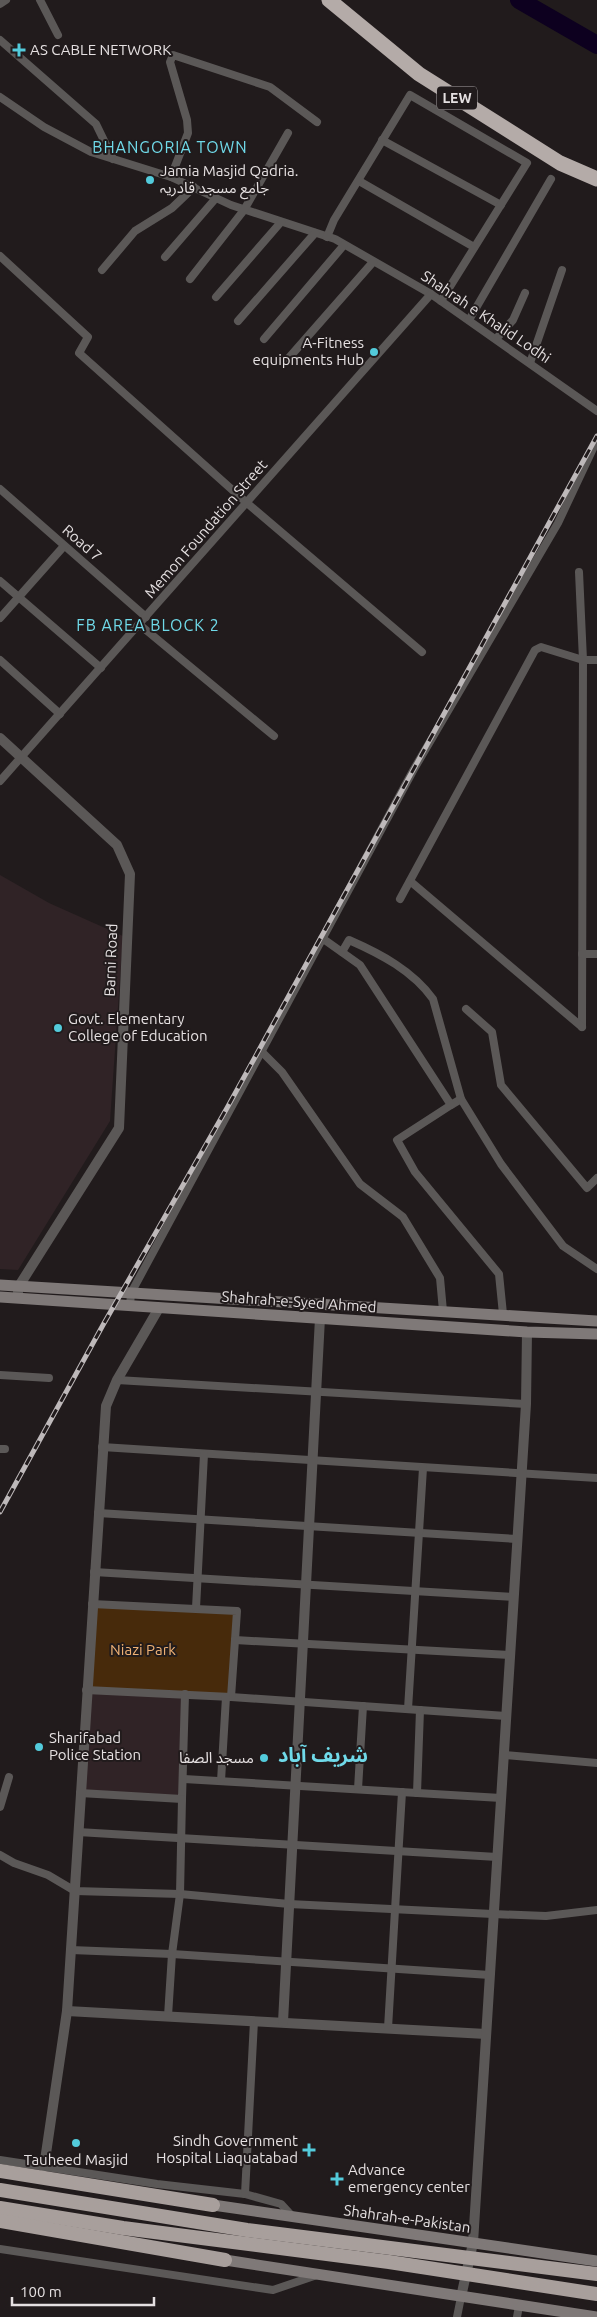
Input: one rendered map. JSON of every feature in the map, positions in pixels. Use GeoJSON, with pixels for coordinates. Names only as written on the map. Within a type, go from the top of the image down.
{"type":"FeatureCollection","features":[{"type":"Feature","properties":{"kind":"highway","name":"LEW"},"geometry":{"type":"LineString","coordinates":[[329,0],[419,74],[560,163],[597,179]]}},
{"type":"Feature","properties":{"kind":"highway"},"geometry":{"type":"LineString","coordinates":[[0,2171],[213,2205]]}},
{"type":"Feature","properties":{"kind":"highway"},"geometry":{"type":"LineString","coordinates":[[0,2190],[247,2230],[597,2274]]}},
{"type":"Feature","properties":{"kind":"highway"},"geometry":{"type":"LineString","coordinates":[[0,2208],[123,2228],[389,2262],[597,2294]]}},
{"type":"Feature","properties":{"kind":"highway"},"geometry":{"type":"LineString","coordinates":[[0,2221],[225,2260]]}},
{"type":"Feature","properties":{"kind":"main road","name":"Shahrah-e-Syed Ahmed"},"geometry":{"type":"LineString","coordinates":[[0,1285],[18,1292],[130,1306],[527,1332],[597,1334]]}},
{"type":"Feature","properties":{"kind":"main road","name":"Shahrah-e-Syed Ahmed"},"geometry":{"type":"LineString","coordinates":[[0,1297],[18,1292],[131,1293],[597,1321]]}},
{"type":"Feature","properties":{"kind":"main road","name":"Shahrah-e-Pakistan"},"geometry":{"type":"LineString","coordinates":[[213,2205],[597,2261]]}},
{"type":"Feature","properties":{"kind":"main road"},"geometry":{"type":"LineString","coordinates":[[225,2260],[461,2298],[518,2312],[596,2317]]}},
{"type":"Feature","properties":{"kind":"street"},"geometry":{"type":"LineString","coordinates":[[0,4],[6,0]]}},
{"type":"Feature","properties":{"kind":"street"},"geometry":{"type":"LineString","coordinates":[[40,0],[58,35]]}},
{"type":"Feature","properties":{"kind":"street"},"geometry":{"type":"LineString","coordinates":[[0,40],[96,124],[113,159]]}},
{"type":"Feature","properties":{"kind":"street"},"geometry":{"type":"LineString","coordinates":[[171,177],[188,133],[187,120],[170,62],[174,55],[270,87],[317,122]]}},
{"type":"Feature","properties":{"kind":"street"},"geometry":{"type":"LineString","coordinates":[[327,237],[334,220],[410,95],[527,164],[441,301]]}},
{"type":"Feature","properties":{"kind":"street","name":"Shahrah e Khalid Lodhi"},"geometry":{"type":"LineString","coordinates":[[0,97],[44,127],[91,152],[171,177],[244,210],[327,237],[344,245],[431,294],[597,411]]}},
{"type":"Feature","properties":{"kind":"street"},"geometry":{"type":"LineString","coordinates":[[190,279],[244,210],[288,133]]}},
{"type":"Feature","properties":{"kind":"street"},"geometry":{"type":"LineString","coordinates":[[382,140],[501,205]]}},
{"type":"Feature","properties":{"kind":"street"},"geometry":{"type":"LineString","coordinates":[[469,320],[551,179]]}},
{"type":"Feature","properties":{"kind":"street"},"geometry":{"type":"LineString","coordinates":[[359,181],[474,247]]}},
{"type":"Feature","properties":{"kind":"street"},"geometry":{"type":"LineString","coordinates":[[102,270],[136,231],[172,208],[194,188]]}},
{"type":"Feature","properties":{"kind":"street"},"geometry":{"type":"LineString","coordinates":[[165,257],[216,198]]}},
{"type":"Feature","properties":{"kind":"street"},"geometry":{"type":"LineString","coordinates":[[216,297],[281,222]]}},
{"type":"Feature","properties":{"kind":"street"},"geometry":{"type":"LineString","coordinates":[[238,321],[314,233]]}},
{"type":"Feature","properties":{"kind":"street"},"geometry":{"type":"LineString","coordinates":[[264,339],[344,245]]}},
{"type":"Feature","properties":{"kind":"street"},"geometry":{"type":"LineString","coordinates":[[0,256],[88,337],[79,353],[247,503],[422,652]]}},
{"type":"Feature","properties":{"kind":"street"},"geometry":{"type":"LineString","coordinates":[[287,360],[373,262]]}},
{"type":"Feature","properties":{"kind":"street"},"geometry":{"type":"LineString","coordinates":[[530,363],[562,270]]}},
{"type":"Feature","properties":{"kind":"street"},"geometry":{"type":"LineString","coordinates":[[496,339],[513,320],[525,293]]}},
{"type":"Feature","properties":{"kind":"street","name":"Memon Foundation Street"},"geometry":{"type":"LineString","coordinates":[[0,781],[431,294]]}},
{"type":"Feature","properties":{"kind":"street"},"geometry":{"type":"LineString","coordinates":[[130,1306],[131,1293],[261,1051],[414,769],[558,523],[597,440]]}},
{"type":"Feature","properties":{"kind":"street","name":"Road 7"},"geometry":{"type":"LineString","coordinates":[[0,489],[146,617]]}},
{"type":"Feature","properties":{"kind":"street"},"geometry":{"type":"LineString","coordinates":[[0,618],[64,546]]}},
{"type":"Feature","properties":{"kind":"street"},"geometry":{"type":"LineString","coordinates":[[410,881],[582,1027],[582,660],[579,572]]}},
{"type":"Feature","properties":{"kind":"street"},"geometry":{"type":"LineString","coordinates":[[0,581],[101,668]]}},
{"type":"Feature","properties":{"kind":"street"},"geometry":{"type":"LineString","coordinates":[[140,625],[274,736]]}},
{"type":"Feature","properties":{"kind":"street"},"geometry":{"type":"LineString","coordinates":[[400,899],[535,650],[541,648],[582,660],[597,660]]}},
{"type":"Feature","properties":{"kind":"street"},"geometry":{"type":"LineString","coordinates":[[0,660],[60,714]]}},
{"type":"Feature","properties":{"kind":"street","name":"Barni Road"},"geometry":{"type":"LineString","coordinates":[[0,738],[117,845],[130,874],[119,1128],[18,1292]]}},
{"type":"Feature","properties":{"kind":"street"},"geometry":{"type":"LineString","coordinates":[[322,938],[360,965],[451,1105]]}},
{"type":"Feature","properties":{"kind":"street"},"geometry":{"type":"LineString","coordinates":[[342,952],[349,940],[383,955],[424,986],[434,1000],[461,1099],[501,1164],[564,1246],[597,1269]]}},
{"type":"Feature","properties":{"kind":"street"},"geometry":{"type":"LineString","coordinates":[[582,954],[597,954]]}},
{"type":"Feature","properties":{"kind":"street"},"geometry":{"type":"LineString","coordinates":[[466,1009],[492,1032],[501,1085],[587,1188],[597,1178]]}},
{"type":"Feature","properties":{"kind":"street"},"geometry":{"type":"LineString","coordinates":[[261,1051],[282,1072],[360,1184],[402,1217],[440,1278],[443,1311]]}},
{"type":"Feature","properties":{"kind":"street"},"geometry":{"type":"LineString","coordinates":[[461,1099],[397,1140],[415,1172],[499,1274],[503,1314]]}},
{"type":"Feature","properties":{"kind":"street"},"geometry":{"type":"LineString","coordinates":[[44,2167],[67,2011],[86,1690],[106,1406],[117,1380],[159,1308]]}},
{"type":"Feature","properties":{"kind":"street"},"geometry":{"type":"LineString","coordinates":[[283,2022],[320,1318]]}},
{"type":"Feature","properties":{"kind":"street"},"geometry":{"type":"LineString","coordinates":[[457,2317],[473,2243],[526,1404],[527,1332]]}},
{"type":"Feature","properties":{"kind":"street"},"geometry":{"type":"LineString","coordinates":[[0,1375],[49,1378]]}},
{"type":"Feature","properties":{"kind":"street"},"geometry":{"type":"LineString","coordinates":[[117,1380],[526,1404]]}},
{"type":"Feature","properties":{"kind":"street"},"geometry":{"type":"LineString","coordinates":[[102,1447],[597,1478]]}},
{"type":"Feature","properties":{"kind":"street"},"geometry":{"type":"LineString","coordinates":[[196,1608],[204,1454]]}},
{"type":"Feature","properties":{"kind":"street"},"geometry":{"type":"LineString","coordinates":[[408,1709],[424,1468]]}},
{"type":"Feature","properties":{"kind":"street"},"geometry":{"type":"LineString","coordinates":[[98,1514],[517,1539]]}},
{"type":"Feature","properties":{"kind":"street"},"geometry":{"type":"LineString","coordinates":[[94,1572],[514,1597]]}},
{"type":"Feature","properties":{"kind":"street"},"geometry":{"type":"LineString","coordinates":[[92,1604],[237,1610],[221,1781]]}},
{"type":"Feature","properties":{"kind":"street"},"geometry":{"type":"LineString","coordinates":[[235,1640],[510,1655]]}},
{"type":"Feature","properties":{"kind":"street"},"geometry":{"type":"LineString","coordinates":[[86,1690],[185,1694],[506,1716]]}},
{"type":"Feature","properties":{"kind":"street"},"geometry":{"type":"LineString","coordinates":[[168,2016],[172,1954],[180,1894],[185,1694]]}},
{"type":"Feature","properties":{"kind":"street"},"geometry":{"type":"LineString","coordinates":[[358,1789],[363,1706]]}},
{"type":"Feature","properties":{"kind":"street"},"geometry":{"type":"LineString","coordinates":[[417,1793],[420,1710]]}},
{"type":"Feature","properties":{"kind":"street"},"geometry":{"type":"LineString","coordinates":[[504,1755],[597,1763]]}},
{"type":"Feature","properties":{"kind":"street"},"geometry":{"type":"LineString","coordinates":[[0,1807],[9,1777]]}},
{"type":"Feature","properties":{"kind":"street"},"geometry":{"type":"LineString","coordinates":[[184,1779],[501,1798]]}},
{"type":"Feature","properties":{"kind":"street"},"geometry":{"type":"LineString","coordinates":[[388,2028],[402,1792]]}},
{"type":"Feature","properties":{"kind":"street"},"geometry":{"type":"LineString","coordinates":[[80,1793],[182,1799]]}},
{"type":"Feature","properties":{"kind":"street"},"geometry":{"type":"LineString","coordinates":[[78,1832],[497,1857]]}},
{"type":"Feature","properties":{"kind":"street"},"geometry":{"type":"LineString","coordinates":[[0,1855],[14,1863],[48,1875],[75,1891],[180,1894],[289,1904],[546,1916],[597,1910]]}},
{"type":"Feature","properties":{"kind":"street"},"geometry":{"type":"LineString","coordinates":[[71,1950],[172,1954],[490,1975]]}},
{"type":"Feature","properties":{"kind":"street"},"geometry":{"type":"LineString","coordinates":[[67,2011],[486,2034]]}},
{"type":"Feature","properties":{"kind":"street"},"geometry":{"type":"LineString","coordinates":[[245,2194],[254,2021]]}},
{"type":"Feature","properties":{"kind":"street"},"geometry":{"type":"LineString","coordinates":[[0,2160],[157,2184],[245,2194],[282,2204],[292,2216]]}},
{"type":"Feature","properties":{"kind":"street"},"geometry":{"type":"LineString","coordinates":[[0,2249],[273,2290],[317,2275]]}},
{"type":"Feature","properties":{"kind":"shaded area","name":"Govt. Elementary College of Education"},"geometry":{"type":"Polygon","coordinates":[[[0,875],[49,903],[123,936],[110,1121],[18,1270],[0,1269],[0,875]]]}},
{"type":"Feature","properties":{"kind":"shaded area"},"geometry":{"type":"Polygon","coordinates":[[[87,1691],[189,1695],[181,1799],[81,1793],[87,1691]]]}},
{"type":"Feature","properties":{"kind":"green space","name":"Niazi Park"},"geometry":{"type":"Polygon","coordinates":[[[92,1604],[237,1611],[231,1697],[87,1691],[92,1604]]]}},
{"type":"Feature","properties":{"kind":"waterway"},"geometry":{"type":"LineString","coordinates":[[519,0],[597,45]]}},
{"type":"Feature","properties":{"kind":"railway"},"geometry":{"type":"LineString","coordinates":[[0,1512],[103,1325],[227,1108],[597,436]]}},
{"type":"Feature","properties":{"kind":"place","name":"AS CABLE NETWORK"},"geometry":{"type":"Point","coordinates":[19,50]}},
{"type":"Feature","properties":{"kind":"place","name":"Jamia Masjid Qadria. جامع مسجد قادریہ"},"geometry":{"type":"Point","coordinates":[150,180]}},
{"type":"Feature","properties":{"kind":"place","name":"A-Fitness equipments Hub"},"geometry":{"type":"Point","coordinates":[374,352]}},
{"type":"Feature","properties":{"kind":"place","name":"Govt. Elementary College of Education"},"geometry":{"type":"Point","coordinates":[58,1028]}},
{"type":"Feature","properties":{"kind":"place","name":"Sharifabad Police Station"},"geometry":{"type":"Point","coordinates":[39,1747]}},
{"type":"Feature","properties":{"kind":"place","name":"مسجد الصفا"},"geometry":{"type":"Point","coordinates":[264,1758]}},
{"type":"Feature","properties":{"kind":"place","name":"Tauheed Masjid"},"geometry":{"type":"Point","coordinates":[76,2143]}},
{"type":"Feature","properties":{"kind":"place","name":"Sindh Government Hospital Liaquatabad"},"geometry":{"type":"Point","coordinates":[309,2150]}},
{"type":"Feature","properties":{"kind":"place","name":"Advance emergency center"},"geometry":{"type":"Point","coordinates":[337,2179]}},
{"type":"Feature","properties":{"kind":"district","name":"BHANGORIA TOWN"},"geometry":{"type":"Point","coordinates":[170,147]}},
{"type":"Feature","properties":{"kind":"district","name":"FB AREA BLOCK 2"},"geometry":{"type":"Point","coordinates":[148,625]}},
{"type":"Feature","properties":{"kind":"district","name":"شريف آباد"},"geometry":{"type":"Point","coordinates":[323,1755]}}]}
